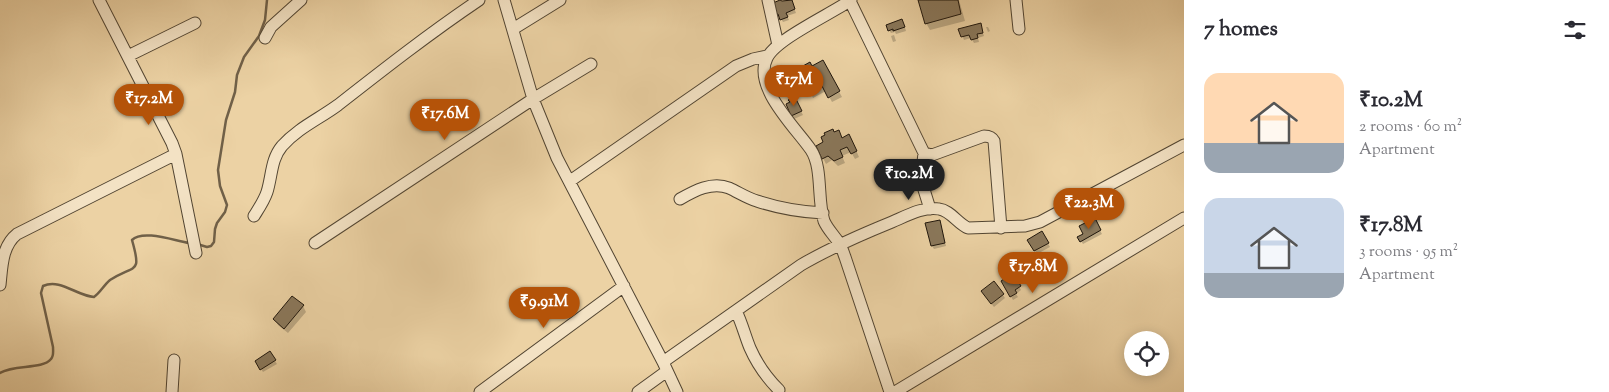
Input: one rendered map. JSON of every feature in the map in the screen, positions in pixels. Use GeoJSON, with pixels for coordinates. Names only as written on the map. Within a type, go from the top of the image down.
{"type":"FeatureCollection","features":[{"type":"Feature","properties":{"kind":"street"},"geometry":{"type":"LineString","coordinates":[[99,0],[172,143],[176,154],[196,253]]}},
{"type":"Feature","properties":{"kind":"street"},"geometry":{"type":"LineString","coordinates":[[264,38],[271,27],[301,0]]}},
{"type":"Feature","properties":{"kind":"street"},"geometry":{"type":"LineString","coordinates":[[254,216],[267,191],[272,164],[276,154],[292,137],[438,28],[479,0]]}},
{"type":"Feature","properties":{"kind":"street"},"geometry":{"type":"LineString","coordinates":[[504,0],[533,99],[544,128],[677,392]]}},
{"type":"Feature","properties":{"kind":"street"},"geometry":{"type":"LineString","coordinates":[[513,29],[560,0]]}},
{"type":"Feature","properties":{"kind":"street"},"geometry":{"type":"LineString","coordinates":[[768,0],[778,44]]}},
{"type":"Feature","properties":{"kind":"street"},"geometry":{"type":"LineString","coordinates":[[890,392],[840,244],[831,234],[824,220],[815,156],[773,100],[766,80],[764,63],[767,56],[778,44],[850,0],[924,153],[921,180],[930,209]]}},
{"type":"Feature","properties":{"kind":"street"},"geometry":{"type":"LineString","coordinates":[[1016,0],[1019,29]]}},
{"type":"Feature","properties":{"kind":"street"},"geometry":{"type":"LineString","coordinates":[[128,56],[195,23]]}},
{"type":"Feature","properties":{"kind":"street"},"geometry":{"type":"LineString","coordinates":[[570,181],[736,66],[767,56]]}},
{"type":"Feature","properties":{"kind":"street"},"geometry":{"type":"LineString","coordinates":[[314,243],[533,99],[591,64]]}},
{"type":"Feature","properties":{"kind":"street"},"geometry":{"type":"LineString","coordinates":[[924,153],[932,156],[984,136],[992,138],[994,141],[1000,228]]}},
{"type":"Feature","properties":{"kind":"street"},"geometry":{"type":"LineString","coordinates":[[638,392],[665,366],[736,311],[801,265],[840,244],[918,211],[930,209],[943,210],[968,228],[1025,226],[1040,222],[1184,145]]}},
{"type":"Feature","properties":{"kind":"street"},"geometry":{"type":"LineString","coordinates":[[0,285],[4,252],[9,240],[17,234],[176,154]]}},
{"type":"Feature","properties":{"kind":"street"},"geometry":{"type":"LineString","coordinates":[[680,199],[706,187],[726,186],[758,202],[797,211],[823,213]]}},
{"type":"Feature","properties":{"kind":"street"},"geometry":{"type":"LineString","coordinates":[[895,392],[1184,218]]}},
{"type":"Feature","properties":{"kind":"street"},"geometry":{"type":"LineString","coordinates":[[480,392],[624,286]]}},
{"type":"Feature","properties":{"kind":"street"},"geometry":{"type":"LineString","coordinates":[[736,311],[760,368],[779,390]]}},
{"type":"Feature","properties":{"kind":"street"},"geometry":{"type":"LineString","coordinates":[[172,392],[174,360]]}},
{"type":"Feature","properties":{"kind":"building"},"geometry":{"type":"Polygon","coordinates":[[[780,0],[792,0],[795,9],[786,13],[788,17],[780,20],[778,14],[769,14],[773,3],[780,0]]]}},
{"type":"Feature","properties":{"kind":"building"},"geometry":{"type":"Polygon","coordinates":[[[918,0],[958,0],[961,14],[925,24],[918,0]]]}},
{"type":"Feature","properties":{"kind":"building"},"geometry":{"type":"Polygon","coordinates":[[[902,19],[905,27],[888,31],[886,25],[902,19]]]}},
{"type":"Feature","properties":{"kind":"building"},"geometry":{"type":"Polygon","coordinates":[[[981,23],[983,33],[977,34],[978,38],[971,40],[969,35],[961,37],[958,29],[981,23]]]}},
{"type":"Feature","properties":{"kind":"building"},"geometry":{"type":"Polygon","coordinates":[[[823,60],[840,91],[828,98],[822,86],[809,94],[806,88],[799,91],[795,84],[801,80],[796,70],[810,62],[812,66],[823,60]]]}},
{"type":"Feature","properties":{"kind":"building"},"geometry":{"type":"Polygon","coordinates":[[[795,97],[802,111],[791,116],[786,104],[790,102],[788,100],[795,97]]]}},
{"type":"Feature","properties":{"kind":"building"},"geometry":{"type":"Polygon","coordinates":[[[833,129],[834,132],[839,130],[842,138],[849,134],[857,151],[851,154],[847,147],[840,150],[843,157],[834,161],[828,156],[822,159],[816,146],[823,142],[821,137],[825,135],[824,133],[833,129]]]}},
{"type":"Feature","properties":{"kind":"building"},"geometry":{"type":"Polygon","coordinates":[[[1095,218],[1101,230],[1080,242],[1077,237],[1083,234],[1079,226],[1095,218]]]}},
{"type":"Feature","properties":{"kind":"building"},"geometry":{"type":"Polygon","coordinates":[[[940,220],[945,243],[931,246],[925,223],[940,220]]]}},
{"type":"Feature","properties":{"kind":"building"},"geometry":{"type":"Polygon","coordinates":[[[1042,231],[1049,243],[1034,251],[1027,240],[1042,231]]]}},
{"type":"Feature","properties":{"kind":"building"},"geometry":{"type":"Polygon","coordinates":[[[1013,273],[1021,286],[1015,290],[1017,293],[1010,297],[1001,281],[1013,273]]]}},
{"type":"Feature","properties":{"kind":"building"},"geometry":{"type":"Polygon","coordinates":[[[994,281],[1004,294],[991,304],[981,291],[994,281]]]}},
{"type":"Feature","properties":{"kind":"building"},"geometry":{"type":"Polygon","coordinates":[[[292,296],[304,305],[284,329],[273,319],[292,296]]]}},
{"type":"Feature","properties":{"kind":"building"},"geometry":{"type":"Polygon","coordinates":[[[270,351],[276,360],[260,370],[255,361],[270,351]]]}},
{"type":"Feature","properties":{"kind":"waterway"},"geometry":{"type":"LineString","coordinates":[[197,244],[207,247],[211,246],[214,242],[217,223],[225,212],[227,205],[220,186],[218,170],[226,120],[235,92],[237,75],[244,57],[259,36],[265,20],[267,0]]}},
{"type":"Feature","properties":{"kind":"waterway"},"geometry":{"type":"LineString","coordinates":[[0,373],[6,370],[41,365],[52,358],[53,347],[41,293],[43,286],[56,284],[94,297],[110,280],[134,267],[136,259],[132,240],[137,237],[151,236],[189,243]]}}]}
